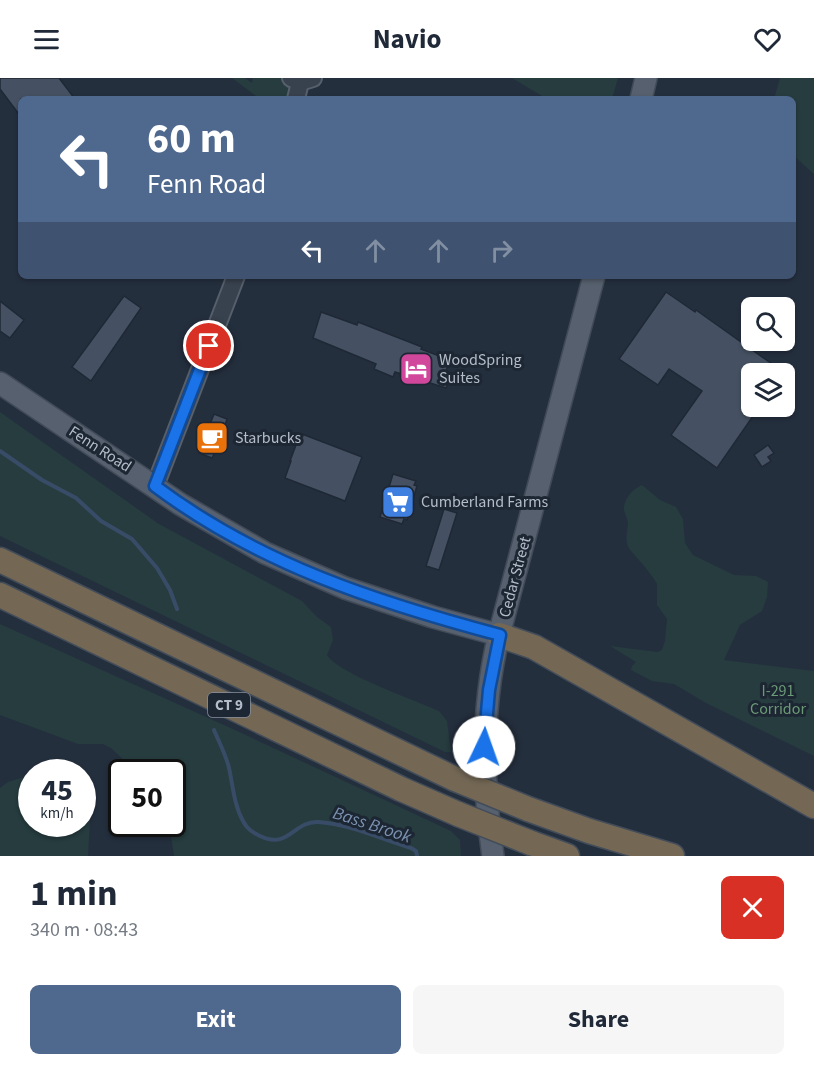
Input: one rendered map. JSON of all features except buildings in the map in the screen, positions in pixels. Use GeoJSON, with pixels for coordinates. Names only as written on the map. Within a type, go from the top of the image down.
{"type":"FeatureCollection","features":[{"type":"Feature","properties":{"kind":"highway","name":"CT 9"},"geometry":{"type":"LineString","coordinates":[[0,560],[455,779],[528,809],[672,856]]}},
{"type":"Feature","properties":{"kind":"highway","name":"CT 9"},"geometry":{"type":"LineString","coordinates":[[0,595],[401,789],[458,814],[567,856]]}},
{"type":"Feature","properties":{"kind":"highway"},"geometry":{"type":"LineString","coordinates":[[500,635],[534,647],[814,806]]}},
{"type":"Feature","properties":{"kind":"main road"},"geometry":{"type":"LineString","coordinates":[[641,96],[646,78]]}},
{"type":"Feature","properties":{"kind":"main road","name":"Cedar Street"},"geometry":{"type":"LineString","coordinates":[[493,853],[485,782],[485,731],[491,676],[593,279]]}},
{"type":"Feature","properties":{"kind":"main road","name":"Fenn Road"},"geometry":{"type":"LineString","coordinates":[[0,383],[180,504],[302,571],[397,606],[500,635]]}},
{"type":"Feature","properties":{"kind":"street"},"geometry":{"type":"LineString","coordinates":[[297,96],[302,79]]}},
{"type":"Feature","properties":{"kind":"street"},"geometry":{"type":"LineString","coordinates":[[155,486],[235,279]]}},
{"type":"Feature","properties":{"kind":"green space"},"geometry":{"type":"Polygon","coordinates":[[[232,78],[245,78],[252,83],[253,78],[282,78],[288,87],[287,96],[256,96],[232,78]]]}},
{"type":"Feature","properties":{"kind":"green space"},"geometry":{"type":"Polygon","coordinates":[[[512,78],[618,78],[613,96],[542,96],[512,78]]]}},
{"type":"Feature","properties":{"kind":"green space"},"geometry":{"type":"Polygon","coordinates":[[[780,78],[814,78],[814,174],[796,158],[796,96],[775,96],[780,78]]]}},
{"type":"Feature","properties":{"kind":"green space"},"geometry":{"type":"Polygon","coordinates":[[[0,412],[159,524],[302,601],[317,617],[331,627],[333,640],[327,655],[334,662],[378,686],[439,711],[447,721],[451,752],[445,752],[0,536],[0,412]]]}},
{"type":"Feature","properties":{"kind":"green space","name":"I-291 Corridor"},"geometry":{"type":"Polygon","coordinates":[[[642,485],[660,500],[676,507],[683,519],[685,543],[693,555],[734,575],[756,576],[768,582],[767,597],[762,611],[740,625],[724,660],[814,671],[814,756],[706,703],[674,684],[652,681],[631,670],[636,662],[610,646],[657,652],[662,650],[665,641],[667,619],[657,605],[657,584],[631,551],[627,541],[628,520],[624,510],[625,502],[635,489],[642,485]]]}},
{"type":"Feature","properties":{"kind":"green space"},"geometry":{"type":"Polygon","coordinates":[[[0,624],[451,831],[460,840],[461,856],[174,856],[171,837],[186,837],[186,759],[122,759],[103,744],[78,744],[0,715],[0,624]]]}},
{"type":"Feature","properties":{"kind":"green space"},"geometry":{"type":"Polygon","coordinates":[[[18,779],[18,837],[89,837],[88,856],[0,856],[0,788],[18,779]]]}},
{"type":"Feature","properties":{"kind":"waterway","name":"Bass Brook"},"geometry":{"type":"LineString","coordinates":[[0,451],[42,480],[76,498],[101,521],[132,539],[157,568],[170,590],[177,609]]}},
{"type":"Feature","properties":{"kind":"waterway","name":"Bass Brook"},"geometry":{"type":"LineString","coordinates":[[214,730],[228,763],[240,815],[250,830],[260,836],[278,840],[310,823],[330,823],[411,848],[416,851],[417,856]]}},
{"type":"Feature","properties":{"kind":"place","name":"WoodSpring Suites"},"geometry":{"type":"Point","coordinates":[416,369]}},
{"type":"Feature","properties":{"kind":"place","name":"Starbucks"},"geometry":{"type":"Point","coordinates":[212,438]}},
{"type":"Feature","properties":{"kind":"place","name":"Cumberland Farms"},"geometry":{"type":"Point","coordinates":[398,502]}},
{"type":"Feature","properties":{"kind":"route"},"geometry":{"type":"LineString","coordinates":[[209,346],[155,486],[247,544],[308,574],[397,606],[500,635],[489,690],[484,747]]}}]}
